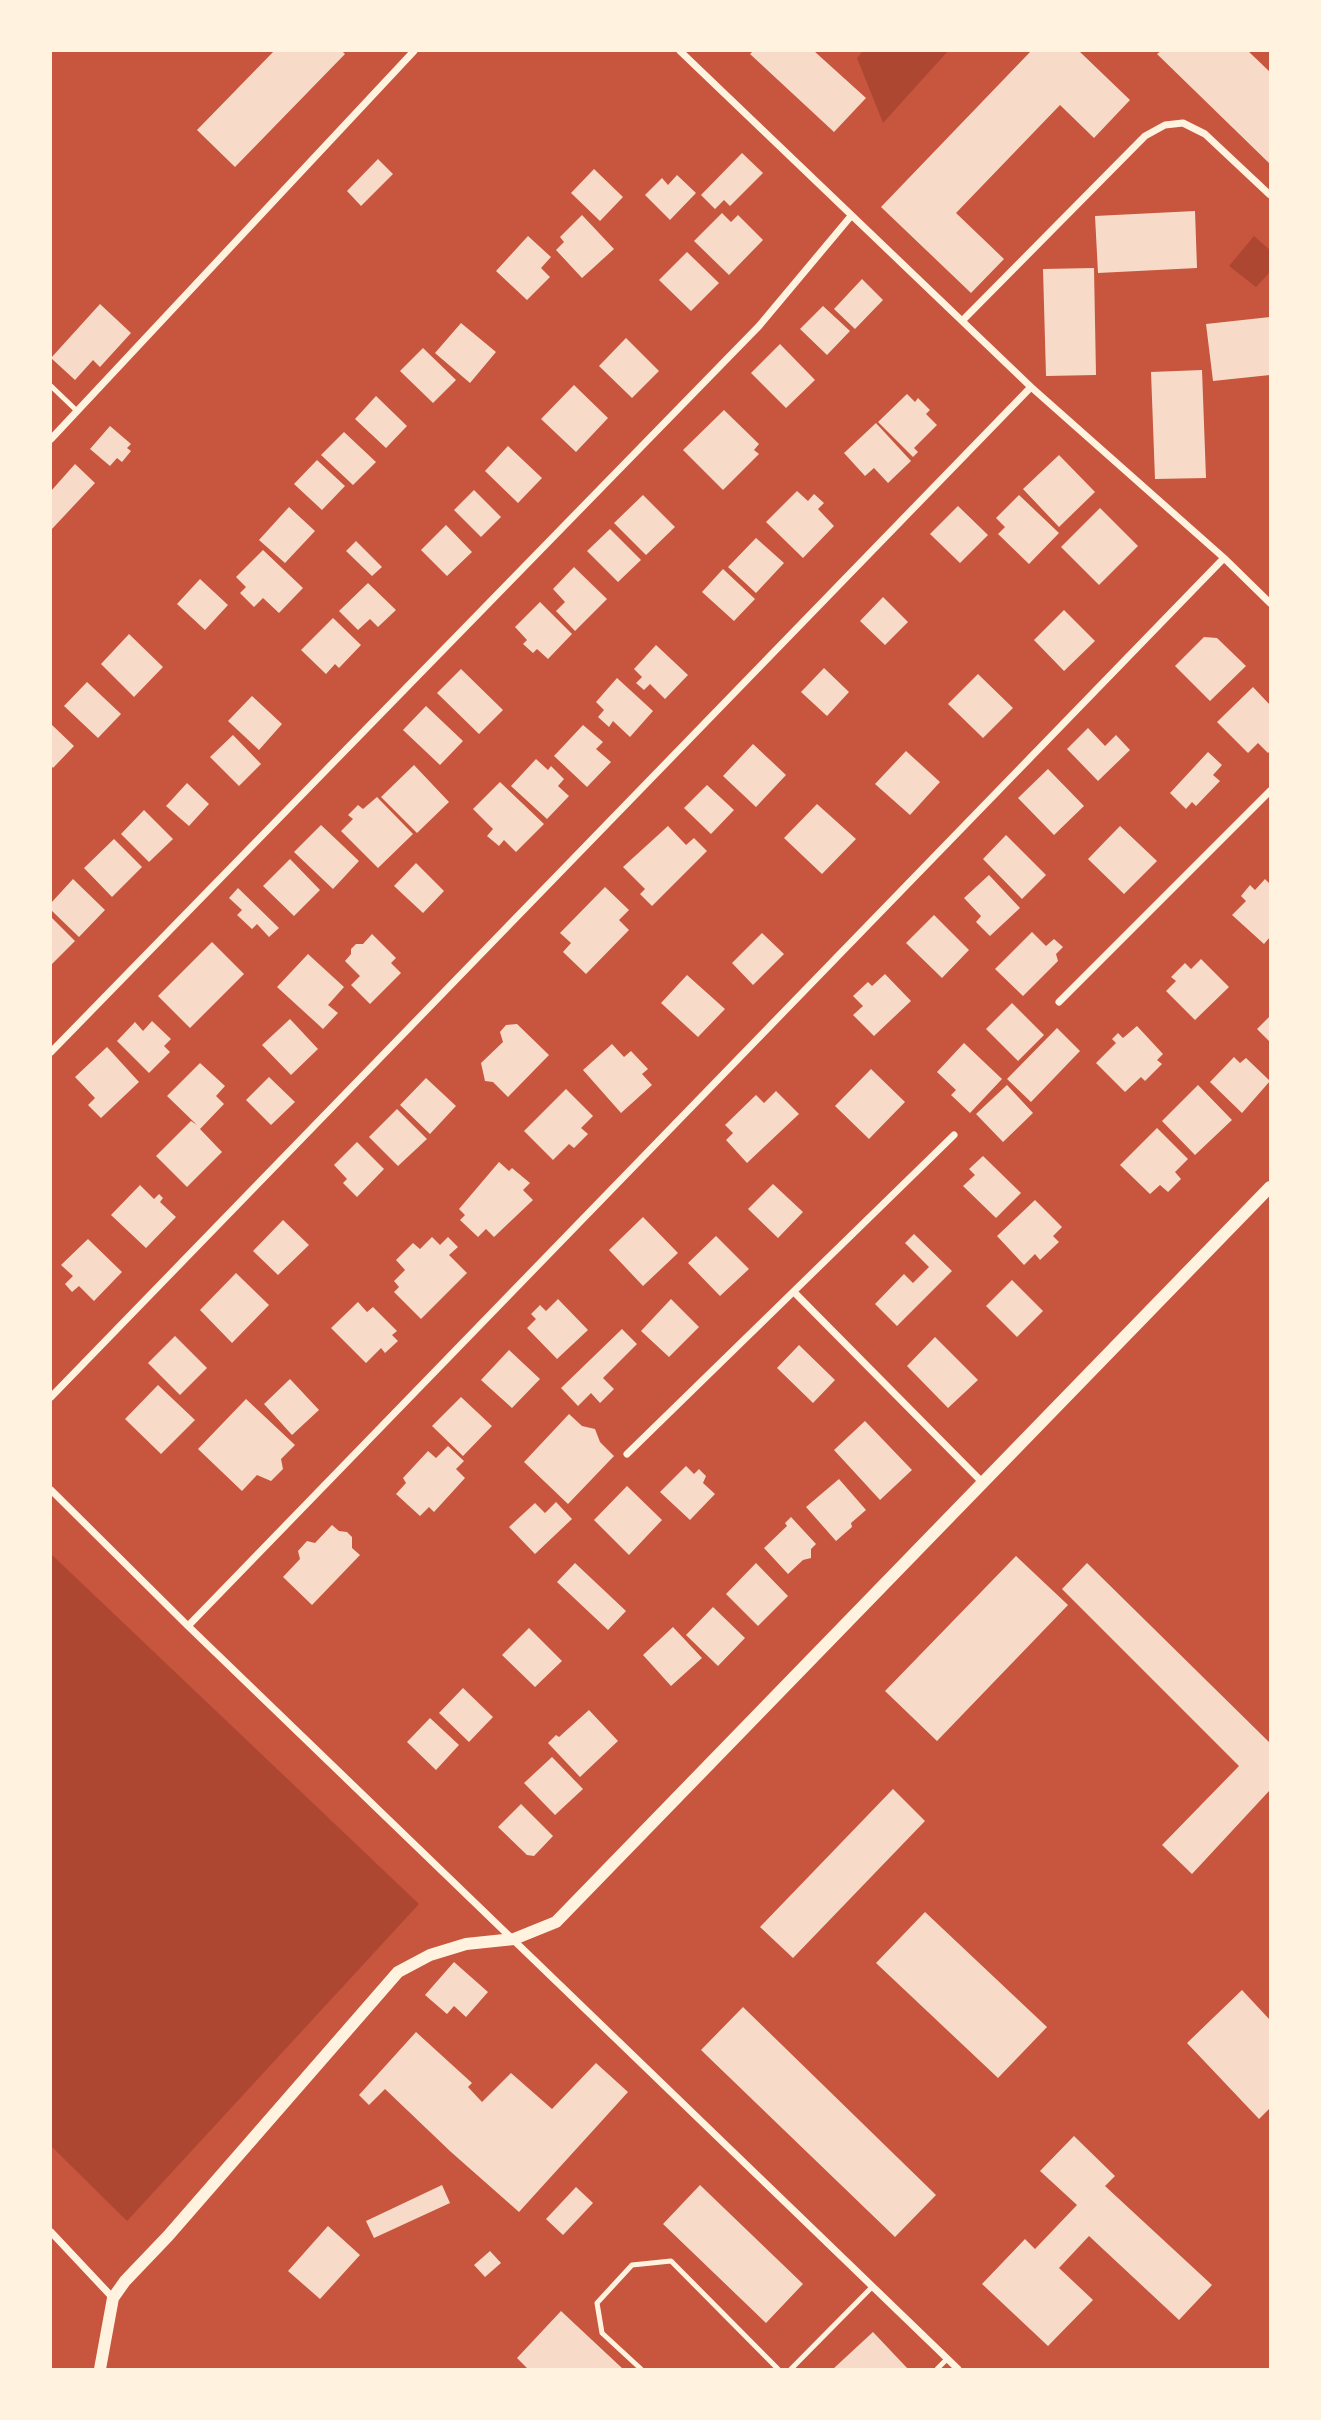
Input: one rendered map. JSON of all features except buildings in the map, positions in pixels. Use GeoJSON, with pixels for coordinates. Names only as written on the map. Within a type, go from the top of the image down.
{"type":"FeatureCollection","features":[{"type":"Feature","properties":{"kind":"street"},"geometry":{"type":"LineString","coordinates":[[51,439],[414,51]]}},
{"type":"Feature","properties":{"kind":"street"},"geometry":{"type":"LineString","coordinates":[[680,51],[1031,387],[1224,558],[1270,603]]}},
{"type":"Feature","properties":{"kind":"street"},"geometry":{"type":"LineString","coordinates":[[962,321],[1145,136],[1165,125],[1183,123],[1205,134],[1270,195]]}},
{"type":"Feature","properties":{"kind":"street"},"geometry":{"type":"LineString","coordinates":[[51,1052],[759,326],[851,216]]}},
{"type":"Feature","properties":{"kind":"street"},"geometry":{"type":"LineString","coordinates":[[51,1397],[1031,387]]}},
{"type":"Feature","properties":{"kind":"street"},"geometry":{"type":"LineString","coordinates":[[188,1626],[1224,558]]}},
{"type":"Feature","properties":{"kind":"street"},"geometry":{"type":"LineString","coordinates":[[1059,1002],[1270,791]]}},
{"type":"Feature","properties":{"kind":"street"},"geometry":{"type":"LineString","coordinates":[[627,1454],[954,1135]]}},
{"type":"Feature","properties":{"kind":"street"},"geometry":{"type":"LineString","coordinates":[[100,2369],[113,2298],[125,2281],[168,2236],[398,1972],[430,1955],[466,1944],[514,1939],[556,1922],[1270,1187]]}},
{"type":"Feature","properties":{"kind":"street"},"geometry":{"type":"LineString","coordinates":[[794,1292],[983,1483]]}},
{"type":"Feature","properties":{"kind":"street"},"geometry":{"type":"LineString","coordinates":[[51,1490],[188,1626],[958,2369]]}},
{"type":"Feature","properties":{"kind":"street"},"geometry":{"type":"LineString","coordinates":[[51,2232],[113,2298]]}},
{"type":"Feature","properties":{"kind":"lane"},"geometry":{"type":"LineString","coordinates":[[51,386],[77,411]]}},
{"type":"Feature","properties":{"kind":"lane"},"geometry":{"type":"LineString","coordinates":[[641,2369],[602,2333],[597,2303],[632,2265],[671,2261],[779,2369]]}},
{"type":"Feature","properties":{"kind":"lane"},"geometry":{"type":"LineString","coordinates":[[791,2369],[873,2287]]}},
{"type":"Feature","properties":{"kind":"lane"},"geometry":{"type":"LineString","coordinates":[[937,2369],[947,2359]]}},
{"type":"Feature","properties":{"kind":"shaded area"},"geometry":{"type":"Polygon","coordinates":[[[863,51],[948,51],[883,123],[857,58],[863,51]]]}},
{"type":"Feature","properties":{"kind":"shaded area"},"geometry":{"type":"Polygon","coordinates":[[[1254,236],[1270,250],[1270,272],[1256,287],[1229,266],[1254,236]]]}},
{"type":"Feature","properties":{"kind":"shaded area"},"geometry":{"type":"Polygon","coordinates":[[[51,1554],[419,1904],[127,2221],[51,2146],[51,1554]]]}}]}
